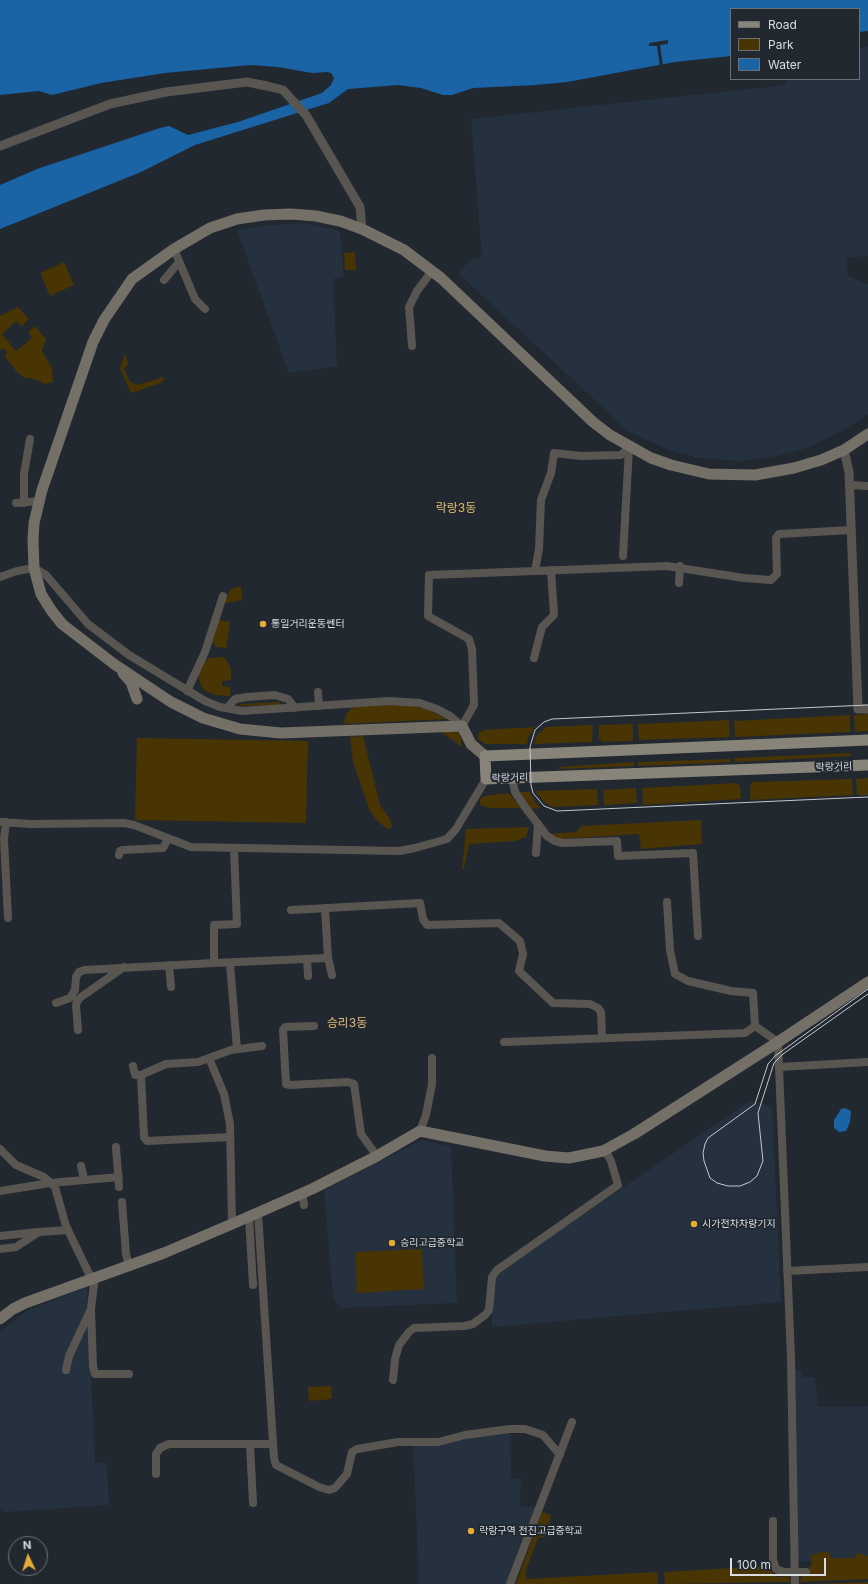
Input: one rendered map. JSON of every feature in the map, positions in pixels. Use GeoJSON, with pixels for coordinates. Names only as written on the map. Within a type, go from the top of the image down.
{"type":"FeatureCollection","features":[{"type":"Feature","properties":{"kind":"main road"},"geometry":{"type":"LineString","coordinates":[[868,434],[844,450],[794,468],[755,475],[731,476],[709,474],[671,465],[629,447],[610,436],[593,422],[432,271],[404,250],[362,229],[340,221],[316,216],[291,214],[264,215],[237,219],[210,228],[174,249],[132,279],[104,320],[91,349],[40,501],[34,522],[33,540],[34,568],[41,594],[62,624],[114,664],[188,711],[234,727],[262,732],[280,733],[462,726],[471,744],[485,756],[868,740]]}},
{"type":"Feature","properties":{"kind":"main road"},"geometry":{"type":"LineString","coordinates":[[114,664],[131,682],[137,699]]}},
{"type":"Feature","properties":{"kind":"main road","name":"락랑거리"},"geometry":{"type":"LineString","coordinates":[[485,756],[486,779],[868,765]]}},
{"type":"Feature","properties":{"kind":"main road"},"geometry":{"type":"LineString","coordinates":[[0,1319],[13,1309],[25,1303],[164,1253],[254,1215],[377,1156],[420,1131],[545,1156],[569,1158],[605,1150],[778,1042],[868,982]]}},
{"type":"Feature","properties":{"kind":"street"},"geometry":{"type":"LineString","coordinates":[[0,146],[110,104],[166,92],[247,82],[284,90],[306,116],[360,207],[362,229]]}},
{"type":"Feature","properties":{"kind":"street"},"geometry":{"type":"LineString","coordinates":[[174,249],[195,299],[205,309]]}},
{"type":"Feature","properties":{"kind":"street"},"geometry":{"type":"LineString","coordinates":[[164,280],[179,262]]}},
{"type":"Feature","properties":{"kind":"street"},"geometry":{"type":"LineString","coordinates":[[412,346],[409,307],[417,291],[432,271]]}},
{"type":"Feature","properties":{"kind":"street"},"geometry":{"type":"LineString","coordinates":[[30,439],[20,503],[40,501]]}},
{"type":"Feature","properties":{"kind":"street"},"geometry":{"type":"LineString","coordinates":[[623,556],[629,447]]}},
{"type":"Feature","properties":{"kind":"street"},"geometry":{"type":"LineString","coordinates":[[535,570],[539,549],[541,500],[551,473],[554,453],[581,456],[621,455],[629,447]]}},
{"type":"Feature","properties":{"kind":"street"},"geometry":{"type":"LineString","coordinates":[[844,450],[849,472],[858,709],[868,709]]}},
{"type":"Feature","properties":{"kind":"street"},"geometry":{"type":"LineString","coordinates":[[849,485],[868,486]]}},
{"type":"Feature","properties":{"kind":"street"},"geometry":{"type":"LineString","coordinates":[[0,577],[34,568],[46,575],[88,624],[129,655],[205,701],[226,708],[242,711],[389,701],[420,703],[437,709],[450,716],[462,726],[474,705],[472,649],[469,639],[428,616],[429,575],[680,566],[694,571],[771,580],[777,574],[776,538],[778,534],[851,530]]}},
{"type":"Feature","properties":{"kind":"street"},"geometry":{"type":"LineString","coordinates":[[679,583],[680,566]]}},
{"type":"Feature","properties":{"kind":"street"},"geometry":{"type":"LineString","coordinates":[[534,658],[542,627],[554,615],[551,570]]}},
{"type":"Feature","properties":{"kind":"street"},"geometry":{"type":"LineString","coordinates":[[187,691],[205,652],[223,596]]}},
{"type":"Feature","properties":{"kind":"street"},"geometry":{"type":"LineString","coordinates":[[318,692],[319,706]]}},
{"type":"Feature","properties":{"kind":"street"},"geometry":{"type":"LineString","coordinates":[[226,708],[235,699],[275,695],[288,699],[295,708]]}},
{"type":"Feature","properties":{"kind":"street"},"geometry":{"type":"LineString","coordinates":[[512,778],[516,792],[547,836],[554,841],[563,843],[617,841],[618,856],[693,853],[698,936]]}},
{"type":"Feature","properties":{"kind":"street"},"geometry":{"type":"LineString","coordinates":[[8,918],[3,822],[30,824],[124,823],[134,825],[191,847],[399,851],[428,845],[447,839],[456,829],[486,779]]}},
{"type":"Feature","properties":{"kind":"street"},"geometry":{"type":"LineString","coordinates":[[536,853],[538,824]]}},
{"type":"Feature","properties":{"kind":"street"},"geometry":{"type":"LineString","coordinates":[[119,855],[120,851],[122,850],[163,848],[168,839]]}},
{"type":"Feature","properties":{"kind":"street"},"geometry":{"type":"LineString","coordinates":[[214,963],[214,925],[236,924],[234,848]]}},
{"type":"Feature","properties":{"kind":"street"},"geometry":{"type":"LineString","coordinates":[[667,902],[670,950],[675,974],[695,982],[730,991],[753,992],[755,1026]]}},
{"type":"Feature","properties":{"kind":"street"},"geometry":{"type":"LineString","coordinates":[[291,910],[420,903],[423,919],[428,925],[499,923],[520,941],[523,954],[518,971],[552,1003],[590,1004],[598,1008],[601,1012],[602,1038]]}},
{"type":"Feature","properties":{"kind":"street"},"geometry":{"type":"LineString","coordinates":[[325,908],[328,958],[332,975]]}},
{"type":"Feature","properties":{"kind":"street"},"geometry":{"type":"LineString","coordinates":[[56,1003],[70,998],[76,977],[79,972],[84,970],[328,958]]}},
{"type":"Feature","properties":{"kind":"street"},"geometry":{"type":"LineString","coordinates":[[307,959],[308,976]]}},
{"type":"Feature","properties":{"kind":"street"},"geometry":{"type":"LineString","coordinates":[[230,964],[237,1049]]}},
{"type":"Feature","properties":{"kind":"street"},"geometry":{"type":"LineString","coordinates":[[169,965],[171,987]]}},
{"type":"Feature","properties":{"kind":"street"},"geometry":{"type":"LineString","coordinates":[[78,1030],[76,1005],[81,996],[124,967]]}},
{"type":"Feature","properties":{"kind":"street"},"geometry":{"type":"LineString","coordinates":[[314,1026],[286,1027],[283,1030],[286,1084],[348,1082],[354,1084],[361,1134],[377,1156]]}},
{"type":"Feature","properties":{"kind":"street"},"geometry":{"type":"LineString","coordinates":[[504,1042],[745,1033],[755,1026]]}},
{"type":"Feature","properties":{"kind":"street"},"geometry":{"type":"LineString","coordinates":[[755,1026],[778,1042],[780,1067],[791,1358],[795,1584]]}},
{"type":"Feature","properties":{"kind":"street"},"geometry":{"type":"LineString","coordinates":[[133,1066],[135,1074],[141,1075],[166,1064],[198,1062],[216,1054],[237,1049],[262,1046]]}},
{"type":"Feature","properties":{"kind":"street"},"geometry":{"type":"LineString","coordinates":[[209,1058],[224,1094],[230,1137],[232,1224]]}},
{"type":"Feature","properties":{"kind":"street"},"geometry":{"type":"LineString","coordinates":[[420,1131],[428,1107],[432,1084],[432,1058]]}},
{"type":"Feature","properties":{"kind":"street"},"geometry":{"type":"LineString","coordinates":[[780,1067],[868,1062]]}},
{"type":"Feature","properties":{"kind":"street"},"geometry":{"type":"LineString","coordinates":[[141,1075],[144,1138],[147,1141],[230,1137]]}},
{"type":"Feature","properties":{"kind":"street"},"geometry":{"type":"LineString","coordinates":[[116,1147],[119,1187]]}},
{"type":"Feature","properties":{"kind":"street"},"geometry":{"type":"LineString","coordinates":[[0,1149],[16,1165],[44,1177],[55,1187],[68,1230],[94,1284],[90,1308],[95,1377],[129,1374]]}},
{"type":"Feature","properties":{"kind":"street"},"geometry":{"type":"LineString","coordinates":[[393,1380],[395,1359],[399,1345],[409,1332],[414,1328],[468,1325],[485,1315],[489,1310],[492,1277],[497,1270],[619,1187],[611,1161],[605,1150]]}},
{"type":"Feature","properties":{"kind":"street"},"geometry":{"type":"LineString","coordinates":[[81,1166],[84,1179]]}},
{"type":"Feature","properties":{"kind":"street"},"geometry":{"type":"LineString","coordinates":[[0,1191],[50,1183],[118,1177]]}},
{"type":"Feature","properties":{"kind":"street"},"geometry":{"type":"LineString","coordinates":[[302,1193],[304,1205]]}},
{"type":"Feature","properties":{"kind":"street"},"geometry":{"type":"LineString","coordinates":[[122,1202],[126,1254],[129,1266]]}},
{"type":"Feature","properties":{"kind":"street"},"geometry":{"type":"LineString","coordinates":[[253,1285],[254,1215]]}},
{"type":"Feature","properties":{"kind":"street"},"geometry":{"type":"LineString","coordinates":[[254,1215],[276,1465],[319,1487],[329,1490],[335,1488],[347,1474],[352,1452],[357,1449],[376,1447],[382,1444],[438,1442],[488,1431],[525,1429],[543,1435],[560,1455]]}},
{"type":"Feature","properties":{"kind":"street"},"geometry":{"type":"LineString","coordinates":[[0,1236],[68,1230]]}},
{"type":"Feature","properties":{"kind":"street"},"geometry":{"type":"LineString","coordinates":[[0,1249],[16,1247],[39,1232]]}},
{"type":"Feature","properties":{"kind":"street"},"geometry":{"type":"LineString","coordinates":[[787,1271],[868,1267]]}},
{"type":"Feature","properties":{"kind":"street"},"geometry":{"type":"LineString","coordinates":[[66,1370],[70,1356],[90,1308]]}},
{"type":"Feature","properties":{"kind":"street"},"geometry":{"type":"LineString","coordinates":[[510,1584],[572,1422]]}},
{"type":"Feature","properties":{"kind":"street"},"geometry":{"type":"LineString","coordinates":[[156,1474],[156,1454],[160,1448],[169,1444],[273,1444]]}},
{"type":"Feature","properties":{"kind":"street"},"geometry":{"type":"LineString","coordinates":[[250,1444],[253,1503]]}},
{"type":"Feature","properties":{"kind":"street"},"geometry":{"type":"LineString","coordinates":[[773,1521],[773,1560],[776,1569],[784,1572],[806,1572]]}},
{"type":"Feature","properties":{"kind":"shaded area"},"geometry":{"type":"Polygon","coordinates":[[[868,46],[868,256],[847,258],[848,275],[866,285],[868,283],[868,414],[844,430],[807,448],[772,457],[739,461],[699,458],[668,450],[627,430],[458,273],[471,259],[482,257],[471,119],[786,85],[786,80],[860,80],[860,48],[868,46]]]}},
{"type":"Feature","properties":{"kind":"shaded area"},"geometry":{"type":"Polygon","coordinates":[[[303,223],[340,231],[344,277],[333,279],[337,366],[289,373],[237,230],[261,226],[303,223]]]}},
{"type":"Feature","properties":{"kind":"shaded area"},"geometry":{"type":"Polygon","coordinates":[[[750,1101],[772,1106],[781,1302],[492,1327],[492,1289],[495,1278],[509,1265],[750,1101]]]}},
{"type":"Feature","properties":{"kind":"shaded area","name":"승리고급중학교"},"geometry":{"type":"Polygon","coordinates":[[[421,1140],[451,1146],[457,1303],[341,1308],[333,1297],[324,1190],[421,1140]]]}},
{"type":"Feature","properties":{"kind":"shaded area"},"geometry":{"type":"Polygon","coordinates":[[[87,1287],[95,1463],[107,1463],[109,1505],[4,1512],[0,1509],[0,1332],[26,1311],[87,1287]]]}},
{"type":"Feature","properties":{"kind":"shaded area"},"geometry":{"type":"Polygon","coordinates":[[[802,1370],[802,1378],[815,1377],[818,1407],[868,1406],[868,1561],[790,1561],[788,1371],[802,1370]]]}},
{"type":"Feature","properties":{"kind":"shaded area","name":"락랑구역 전진고급중학교"},"geometry":{"type":"Polygon","coordinates":[[[510,1434],[511,1479],[521,1479],[520,1507],[536,1506],[516,1555],[518,1584],[419,1584],[413,1440],[510,1434]]]}},
{"type":"Feature","properties":{"kind":"green space"},"geometry":{"type":"Polygon","coordinates":[[[355,252],[356,270],[345,270],[344,253],[355,252]]]}},
{"type":"Feature","properties":{"kind":"green space"},"geometry":{"type":"Polygon","coordinates":[[[64,262],[74,285],[50,296],[40,273],[64,262]]]}},
{"type":"Feature","properties":{"kind":"green space"},"geometry":{"type":"Polygon","coordinates":[[[18,307],[29,319],[22,326],[16,321],[2,334],[16,351],[32,338],[28,332],[35,326],[46,339],[42,351],[52,368],[53,382],[45,384],[35,379],[25,378],[17,372],[5,356],[7,352],[5,349],[0,350],[0,316],[18,307]]]}},
{"type":"Feature","properties":{"kind":"green space"},"geometry":{"type":"Polygon","coordinates":[[[125,354],[128,364],[124,369],[130,382],[136,385],[161,377],[165,378],[161,383],[131,393],[120,368],[125,354]]]}},
{"type":"Feature","properties":{"kind":"green space"},"geometry":{"type":"Polygon","coordinates":[[[241,586],[242,600],[226,603],[224,601],[231,589],[241,586]]]}},
{"type":"Feature","properties":{"kind":"green space"},"geometry":{"type":"Polygon","coordinates":[[[219,620],[230,622],[226,648],[216,647],[213,641],[219,620]]]}},
{"type":"Feature","properties":{"kind":"green space"},"geometry":{"type":"Polygon","coordinates":[[[224,657],[231,668],[231,680],[222,681],[222,686],[230,687],[230,696],[215,695],[205,691],[200,683],[198,675],[202,665],[209,658],[224,657]]]}},
{"type":"Feature","properties":{"kind":"green space"},"geometry":{"type":"Polygon","coordinates":[[[279,702],[281,705],[239,706],[241,704],[279,702]]]}},
{"type":"Feature","properties":{"kind":"green space"},"geometry":{"type":"Polygon","coordinates":[[[375,704],[411,705],[431,711],[447,719],[343,724],[347,713],[352,708],[375,704]]]}},
{"type":"Feature","properties":{"kind":"green space"},"geometry":{"type":"Polygon","coordinates":[[[868,714],[868,731],[855,732],[854,715],[868,714]]]}},
{"type":"Feature","properties":{"kind":"green space"},"geometry":{"type":"Polygon","coordinates":[[[850,715],[850,732],[735,737],[734,721],[850,715]]]}},
{"type":"Feature","properties":{"kind":"green space"},"geometry":{"type":"Polygon","coordinates":[[[729,720],[730,737],[639,740],[638,724],[729,720]]]}},
{"type":"Feature","properties":{"kind":"green space"},"geometry":{"type":"Polygon","coordinates":[[[633,724],[633,741],[603,742],[599,739],[599,725],[633,724]]]}},
{"type":"Feature","properties":{"kind":"green space"},"geometry":{"type":"Polygon","coordinates":[[[593,725],[592,742],[534,744],[536,736],[546,727],[593,725]]]}},
{"type":"Feature","properties":{"kind":"green space"},"geometry":{"type":"Polygon","coordinates":[[[535,727],[528,738],[527,744],[485,744],[478,739],[478,734],[483,730],[535,727]]]}},
{"type":"Feature","properties":{"kind":"green space"},"geometry":{"type":"Polygon","coordinates":[[[439,730],[460,732],[462,747],[439,730]]]}},
{"type":"Feature","properties":{"kind":"green space"},"geometry":{"type":"Polygon","coordinates":[[[363,736],[380,805],[390,819],[392,827],[388,829],[377,821],[369,809],[353,762],[350,737],[363,736]]]}},
{"type":"Feature","properties":{"kind":"green space"},"geometry":{"type":"Polygon","coordinates":[[[137,738],[308,741],[306,823],[135,820],[137,738]]]}},
{"type":"Feature","properties":{"kind":"green space"},"geometry":{"type":"Polygon","coordinates":[[[851,753],[851,756],[735,762],[735,758],[851,753]]]}},
{"type":"Feature","properties":{"kind":"green space"},"geometry":{"type":"Polygon","coordinates":[[[731,759],[731,762],[638,766],[638,762],[731,759]]]}},
{"type":"Feature","properties":{"kind":"green space"},"geometry":{"type":"Polygon","coordinates":[[[634,762],[634,766],[560,769],[558,767],[634,762]]]}},
{"type":"Feature","properties":{"kind":"green space"},"geometry":{"type":"Polygon","coordinates":[[[868,778],[868,795],[857,795],[856,779],[868,778]]]}},
{"type":"Feature","properties":{"kind":"green space"},"geometry":{"type":"Polygon","coordinates":[[[852,779],[853,795],[750,800],[750,786],[753,782],[852,779]]]}},
{"type":"Feature","properties":{"kind":"green space"},"geometry":{"type":"Polygon","coordinates":[[[736,783],[740,786],[741,799],[643,805],[642,788],[736,783]]]}},
{"type":"Feature","properties":{"kind":"green space"},"geometry":{"type":"Polygon","coordinates":[[[636,788],[637,803],[604,805],[603,790],[636,788]]]}},
{"type":"Feature","properties":{"kind":"green space"},"geometry":{"type":"Polygon","coordinates":[[[597,789],[598,805],[552,807],[544,802],[535,791],[597,789]]]}},
{"type":"Feature","properties":{"kind":"green space"},"geometry":{"type":"Polygon","coordinates":[[[519,792],[530,792],[535,802],[541,808],[530,809],[519,792]]]}},
{"type":"Feature","properties":{"kind":"green space"},"geometry":{"type":"Polygon","coordinates":[[[509,793],[521,808],[489,808],[480,805],[480,799],[484,796],[509,793]]]}},
{"type":"Feature","properties":{"kind":"green space"},"geometry":{"type":"Polygon","coordinates":[[[701,820],[702,844],[641,849],[639,834],[559,839],[549,834],[576,832],[581,826],[701,820]]]}},
{"type":"Feature","properties":{"kind":"green space"},"geometry":{"type":"Polygon","coordinates":[[[529,827],[526,837],[515,841],[469,844],[464,869],[462,869],[466,829],[529,827]]]}},
{"type":"Feature","properties":{"kind":"green space"},"geometry":{"type":"Polygon","coordinates":[[[422,1249],[424,1289],[357,1293],[355,1252],[422,1249]]]}},
{"type":"Feature","properties":{"kind":"green space"},"geometry":{"type":"Polygon","coordinates":[[[331,1386],[332,1399],[309,1401],[308,1387],[331,1386]]]}},
{"type":"Feature","properties":{"kind":"green space"},"geometry":{"type":"Polygon","coordinates":[[[542,1512],[551,1515],[547,1536],[538,1538],[526,1570],[526,1579],[657,1572],[658,1584],[516,1584],[542,1512]]]}},
{"type":"Feature","properties":{"kind":"green space"},"geometry":{"type":"Polygon","coordinates":[[[829,1552],[831,1558],[855,1558],[856,1553],[868,1556],[868,1579],[799,1582],[802,1576],[810,1574],[809,1566],[812,1565],[811,1555],[829,1552]]]}},
{"type":"Feature","properties":{"kind":"green space"},"geometry":{"type":"Polygon","coordinates":[[[769,1567],[774,1575],[779,1577],[788,1576],[791,1582],[665,1584],[664,1572],[769,1567]]]}},
{"type":"Feature","properties":{"kind":"green space"},"geometry":{"type":"Polygon","coordinates":[[[868,1582],[868,1584],[810,1584],[868,1582]]]}},
{"type":"Feature","properties":{"kind":"water"},"geometry":{"type":"Polygon","coordinates":[[[0,0],[868,0],[868,31],[860,32],[860,8],[730,8],[730,56],[675,62],[567,82],[473,88],[452,95],[443,95],[421,88],[398,85],[348,89],[329,103],[195,145],[141,172],[0,229],[0,185],[37,169],[160,128],[169,126],[188,135],[238,122],[322,93],[331,85],[334,78],[331,73],[327,72],[312,73],[278,67],[250,65],[165,73],[101,83],[52,95],[39,91],[0,95],[0,0]]]}},
{"type":"Feature","properties":{"kind":"water"},"geometry":{"type":"Polygon","coordinates":[[[845,1108],[851,1111],[850,1122],[846,1131],[839,1132],[834,1128],[834,1120],[841,1109],[845,1108]]]}},
{"type":"Feature","properties":{"kind":"pier"},"geometry":{"type":"Polygon","coordinates":[[[668,40],[668,44],[660,45],[663,66],[660,67],[657,46],[649,46],[649,43],[668,40]]]}},
{"type":"Feature","properties":{"kind":"tram line"},"geometry":{"type":"LineString","coordinates":[[868,705],[552,719],[544,722],[535,730],[530,747],[531,785],[533,793],[544,806],[557,811],[868,797]]}},
{"type":"Feature","properties":{"kind":"tram line"},"geometry":{"type":"LineString","coordinates":[[868,989],[775,1056],[768,1064],[755,1104],[708,1138],[703,1153],[710,1178],[717,1183],[728,1186],[740,1186],[750,1182],[757,1176],[763,1161],[758,1113],[774,1063],[783,1054],[868,994]]}},
{"type":"Feature","properties":{"kind":"place","name":"통일거리운동쎈터"},"geometry":{"type":"Point","coordinates":[263,624]}},
{"type":"Feature","properties":{"kind":"place","name":"시가전차차량기지"},"geometry":{"type":"Point","coordinates":[694,1224]}},
{"type":"Feature","properties":{"kind":"place","name":"승리고급중학교"},"geometry":{"type":"Point","coordinates":[392,1243]}},
{"type":"Feature","properties":{"kind":"place","name":"락랑구역 전진고급중학교"},"geometry":{"type":"Point","coordinates":[471,1531]}},
{"type":"Feature","properties":{"kind":"district","name":"락랑3동"},"geometry":{"type":"Point","coordinates":[456,508]}},
{"type":"Feature","properties":{"kind":"district","name":"승리3동"},"geometry":{"type":"Point","coordinates":[347,1023]}}]}
